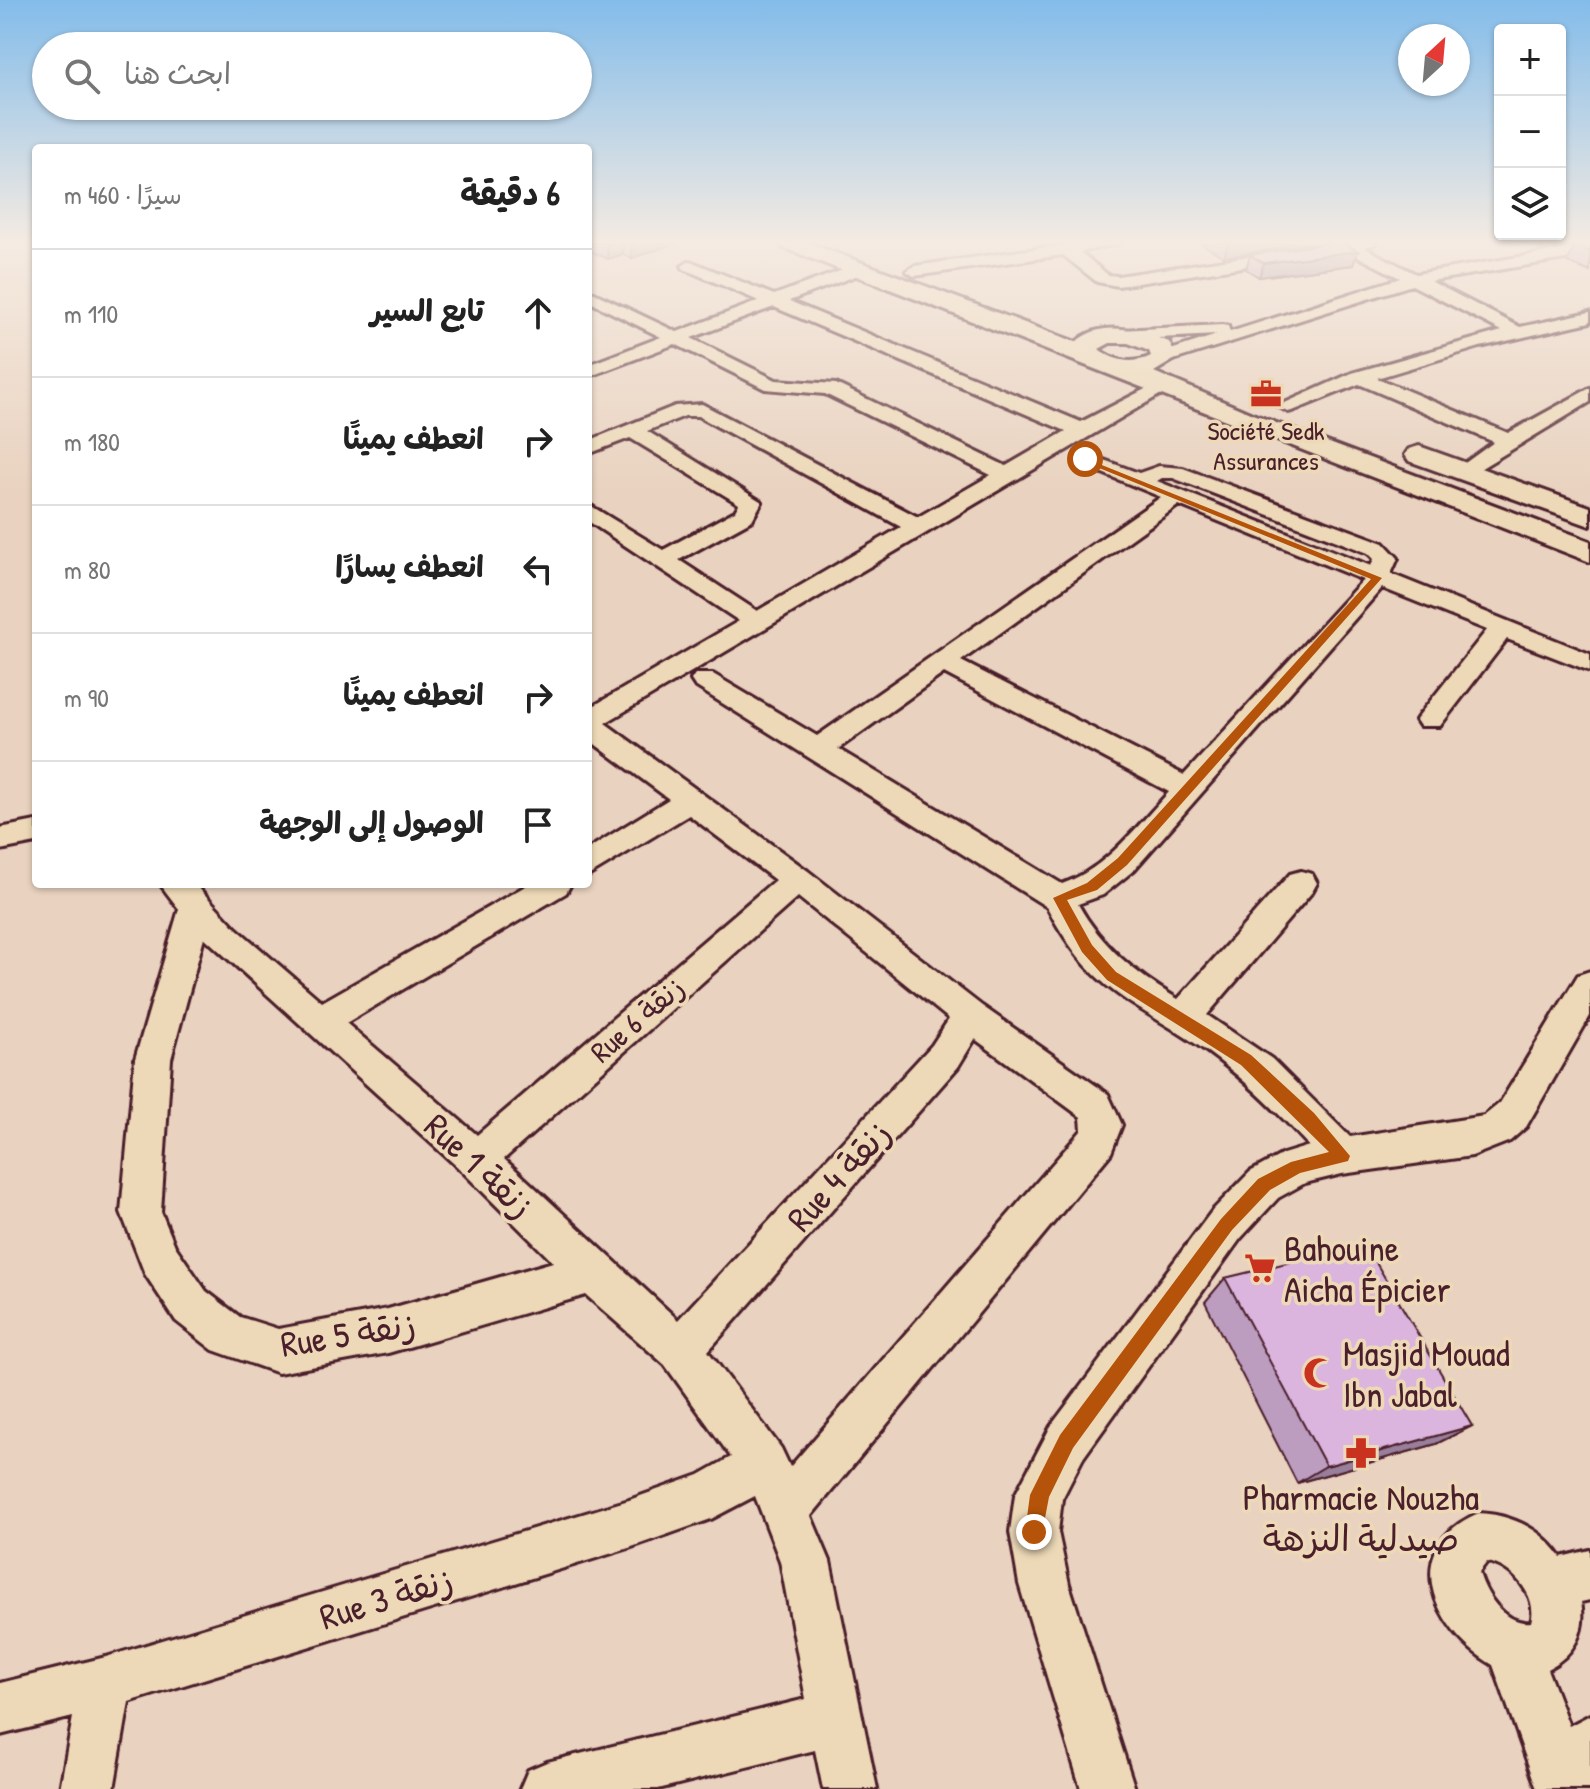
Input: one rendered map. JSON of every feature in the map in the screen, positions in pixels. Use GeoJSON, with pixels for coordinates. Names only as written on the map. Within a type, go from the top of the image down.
{"type":"FeatureCollection","features":[{"type":"Feature","properties":{"kind":"main road"},"geometry":{"type":"LineString","coordinates":[[1010,326],[1120,367],[1163,368],[1212,377]]}},
{"type":"Feature","properties":{"kind":"main road"},"geometry":{"type":"LineString","coordinates":[[1069,326],[1153,342],[1164,352],[1163,368]]}},
{"type":"Feature","properties":{"kind":"main road"},"geometry":{"type":"LineString","coordinates":[[1090,356],[1086,350],[1087,344],[1112,335]]}},
{"type":"Feature","properties":{"kind":"main road"},"geometry":{"type":"LineString","coordinates":[[1163,368],[1590,552]]}},
{"type":"Feature","properties":{"kind":"main road"},"geometry":{"type":"LineString","coordinates":[[1276,401],[1332,422]]}},
{"type":"Feature","properties":{"kind":"main road"},"geometry":{"type":"LineString","coordinates":[[1391,444],[1585,511]]}},
{"type":"Feature","properties":{"kind":"street"},"geometry":{"type":"LineString","coordinates":[[651,326],[772,385],[829,388],[1008,475]]}},
{"type":"Feature","properties":{"kind":"street"},"geometry":{"type":"LineString","coordinates":[[592,370],[711,326]]}},
{"type":"Feature","properties":{"kind":"street"},"geometry":{"type":"LineString","coordinates":[[833,326],[1082,430]]}},
{"type":"Feature","properties":{"kind":"street"},"geometry":{"type":"LineString","coordinates":[[592,721],[1082,430],[1163,368],[1258,326]]}},
{"type":"Feature","properties":{"kind":"street"},"geometry":{"type":"LineString","coordinates":[[1506,326],[1517,332]]}},
{"type":"Feature","properties":{"kind":"street"},"geometry":{"type":"LineString","coordinates":[[1276,401],[1544,326]]}},
{"type":"Feature","properties":{"kind":"street"},"geometry":{"type":"LineString","coordinates":[[1112,335],[1250,329]]}},
{"type":"Feature","properties":{"kind":"street"},"geometry":{"type":"LineString","coordinates":[[1359,377],[1509,441]]}},
{"type":"Feature","properties":{"kind":"street"},"geometry":{"type":"LineString","coordinates":[[1465,472],[1509,441],[1590,394]]}},
{"type":"Feature","properties":{"kind":"street"},"geometry":{"type":"LineString","coordinates":[[592,446],[682,410],[702,410],[917,526]]}},
{"type":"Feature","properties":{"kind":"street"},"geometry":{"type":"LineString","coordinates":[[631,430],[751,502],[744,515],[661,560]]}},
{"type":"Feature","properties":{"kind":"street"},"geometry":{"type":"LineString","coordinates":[[1085,459],[1590,663]]}},
{"type":"Feature","properties":{"kind":"street"},"geometry":{"type":"LineString","coordinates":[[1059,898],[1092,886],[1123,862],[1186,788],[1378,578],[1386,558],[1376,548],[1176,472],[1159,472],[1138,481]]}},
{"type":"Feature","properties":{"kind":"street"},"geometry":{"type":"LineString","coordinates":[[817,750],[1176,497]]}},
{"type":"Feature","properties":{"kind":"street"},"geometry":{"type":"LineString","coordinates":[[592,514],[756,621]]}},
{"type":"Feature","properties":{"kind":"street"},"geometry":{"type":"LineString","coordinates":[[1430,720],[1502,628]]}},
{"type":"Feature","properties":{"kind":"street"},"geometry":{"type":"LineString","coordinates":[[942,662],[1186,788]]}},
{"type":"Feature","properties":{"kind":"street"},"geometry":{"type":"LineString","coordinates":[[704,680],[1059,898],[1087,948],[1112,976],[1246,1060],[1308,1118],[1342,1156]]}},
{"type":"Feature","properties":{"kind":"street"},"geometry":{"type":"LineString","coordinates":[[592,726],[1095,1106],[1103,1125],[1097,1141],[785,1510]]}},
{"type":"Feature","properties":{"kind":"street"},"geometry":{"type":"LineString","coordinates":[[592,861],[690,800]]}},
{"type":"Feature","properties":{"kind":"street"},"geometry":{"type":"LineString","coordinates":[[0,839],[32,833]]}},
{"type":"Feature","properties":{"kind":"street","name":"Rue 6 زنقة"},"geometry":{"type":"LineString","coordinates":[[477,1159],[797,879]]}},
{"type":"Feature","properties":{"kind":"street"},"geometry":{"type":"LineString","coordinates":[[1182,1019],[1301,883]]}},
{"type":"Feature","properties":{"kind":"street"},"geometry":{"type":"LineString","coordinates":[[319,1021],[548,888]]}},
{"type":"Feature","properties":{"kind":"street","name":"Rue 1 زنقة"},"geometry":{"type":"LineString","coordinates":[[186,896],[224,937],[477,1159],[592,1272],[680,1350],[765,1464],[805,1561],[850,1789]]}},
{"type":"Feature","properties":{"kind":"street","name":"Rue 5 زنقة"},"geometry":{"type":"LineString","coordinates":[[186,896],[153,1059],[143,1152],[141,1212],[160,1260],[191,1306],[228,1335],[278,1351],[388,1331],[592,1272]]}},
{"type":"Feature","properties":{"kind":"street"},"geometry":{"type":"LineString","coordinates":[[1108,1789],[1044,1584],[1034,1532],[1039,1495],[1067,1442],[1226,1225],[1264,1185],[1297,1167],[1342,1156],[1416,1148],[1472,1138],[1497,1129],[1513,1115],[1590,985]]}},
{"type":"Feature","properties":{"kind":"street","name":"Rue 4 زنقة"},"geometry":{"type":"LineString","coordinates":[[680,1350],[945,1056],[959,1006]]}},
{"type":"Feature","properties":{"kind":"street","name":"Rue 3 زنقة"},"geometry":{"type":"LineString","coordinates":[[0,1709],[106,1683],[629,1524],[711,1495],[765,1464]]}},
{"type":"Feature","properties":{"kind":"street"},"geometry":{"type":"LineString","coordinates":[[1479,1537],[1498,1538],[1518,1548],[1536,1563],[1570,1580],[1557,1606],[1556,1626],[1548,1641],[1533,1648],[1513,1648],[1492,1636],[1474,1620],[1461,1599],[1455,1577],[1456,1558],[1465,1543],[1479,1537]]}},
{"type":"Feature","properties":{"kind":"street"},"geometry":{"type":"LineString","coordinates":[[1513,1648],[1573,1773]]}},
{"type":"Feature","properties":{"kind":"street"},"geometry":{"type":"LineString","coordinates":[[87,1789],[106,1683]]}},
{"type":"Feature","properties":{"kind":"street"},"geometry":{"type":"LineString","coordinates":[[547,1789],[837,1718]]}},
{"type":"Feature","properties":{"kind":"building","name":"Masjid Mouad Ibn Jabal"},"geometry":{"type":"Polygon","coordinates":[[[1365,1244],[1472,1426],[1326,1466],[1225,1278],[1365,1244]]]}},
{"type":"Feature","properties":{"kind":"place","name":"Société Sedk Assurances"},"geometry":{"type":"Point","coordinates":[1266,394]}},
{"type":"Feature","properties":{"kind":"place","name":"Bahouine Aicha Épicier"},"geometry":{"type":"Point","coordinates":[1260,1268]}},
{"type":"Feature","properties":{"kind":"place","name":"Masjid Mouad Ibn Jabal"},"geometry":{"type":"Point","coordinates":[1319,1373]}},
{"type":"Feature","properties":{"kind":"place","name":"Pharmacie Nouzha صيدلية النزهة"},"geometry":{"type":"Point","coordinates":[1361,1453]}},
{"type":"Feature","properties":{"kind":"route"},"geometry":{"type":"LineString","coordinates":[[1034,1532],[1039,1495],[1067,1442],[1226,1225],[1264,1185],[1297,1167],[1342,1156],[1308,1118],[1246,1060],[1112,976],[1087,948],[1059,898],[1092,886],[1123,862],[1186,788],[1378,578],[1085,459]]}}]}
